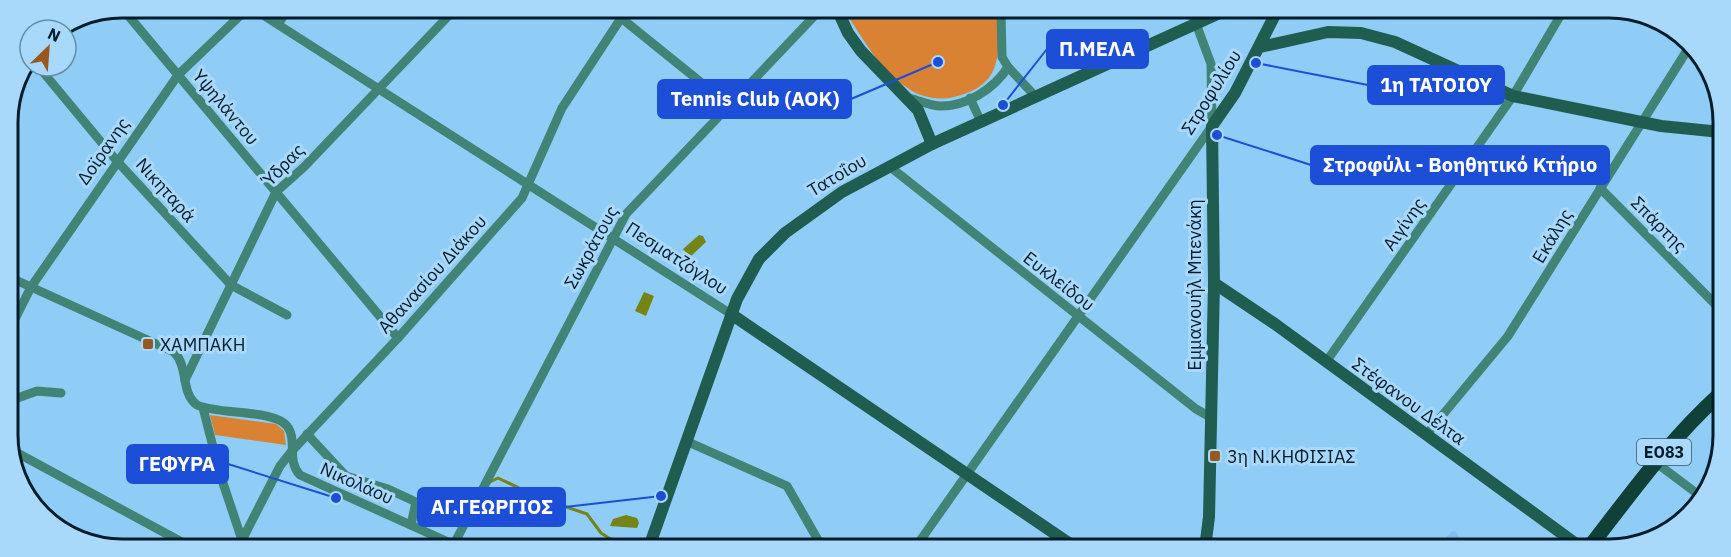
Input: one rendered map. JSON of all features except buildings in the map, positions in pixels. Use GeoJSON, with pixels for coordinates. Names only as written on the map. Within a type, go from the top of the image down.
{"type":"FeatureCollection","features":[{"type":"Feature","properties":{"kind":"main road","name":"ΕΟ83"},"geometry":{"type":"LineString","coordinates":[[1596,539],[1655,462],[1713,401]]}},
{"type":"Feature","properties":{"kind":"street","name":"Υψηλάντου"},"geometry":{"type":"LineString","coordinates":[[130,18],[398,338]]}},
{"type":"Feature","properties":{"kind":"street","name":"Δοϊρανης"},"geometry":{"type":"LineString","coordinates":[[18,313],[31,287],[116,160],[178,75],[239,18]]}},
{"type":"Feature","properties":{"kind":"street","name":"Πεσματζόγλου"},"geometry":{"type":"LineString","coordinates":[[268,18],[530,183],[731,314],[1063,539]]}},
{"type":"Feature","properties":{"kind":"street"},"geometry":{"type":"LineString","coordinates":[[278,24],[282,18]]}},
{"type":"Feature","properties":{"kind":"street","name":"Ύδρας"},"geometry":{"type":"LineString","coordinates":[[185,380],[276,192],[446,18]]}},
{"type":"Feature","properties":{"kind":"street","name":"Αθανασίου Διάκου"},"geometry":{"type":"LineString","coordinates":[[243,539],[280,466],[291,452],[398,338],[506,216],[530,183],[562,108],[620,18]]}},
{"type":"Feature","properties":{"kind":"street"},"geometry":{"type":"LineString","coordinates":[[622,18],[729,105]]}},
{"type":"Feature","properties":{"kind":"street","name":"Σωκράτους"},"geometry":{"type":"LineString","coordinates":[[458,539],[612,237],[626,214],[812,18]]}},
{"type":"Feature","properties":{"kind":"street"},"geometry":{"type":"LineString","coordinates":[[841,18],[848,33],[861,51],[918,110],[932,144]]}},
{"type":"Feature","properties":{"kind":"street"},"geometry":{"type":"LineString","coordinates":[[1002,18],[1000,52],[1008,67],[1036,97]]}},
{"type":"Feature","properties":{"kind":"street","name":"Εμμανουήλ Μπενάκη"},"geometry":{"type":"LineString","coordinates":[[1195,18],[1211,64],[1214,283],[1209,517],[1206,539]]}},
{"type":"Feature","properties":{"kind":"street","name":"Τατοΐου"},"geometry":{"type":"LineString","coordinates":[[652,539],[731,314],[754,268],[785,233],[827,201],[932,144],[1208,18]]}},
{"type":"Feature","properties":{"kind":"street"},"geometry":{"type":"LineString","coordinates":[[1260,47],[1273,18]]}},
{"type":"Feature","properties":{"kind":"street","name":"Αιγίνης"},"geometry":{"type":"LineString","coordinates":[[1326,362],[1513,96],[1559,18]]}},
{"type":"Feature","properties":{"kind":"street","name":"Στροφυλίου"},"geometry":{"type":"LineString","coordinates":[[921,539],[1235,93],[1260,47],[1328,32],[1361,33],[1395,42],[1513,96],[1686,130],[1713,132]]}},
{"type":"Feature","properties":{"kind":"street","name":"Εκάλης"},"geometry":{"type":"LineString","coordinates":[[1426,435],[1508,336],[1686,52]]}},
{"type":"Feature","properties":{"kind":"street"},"geometry":{"type":"LineString","coordinates":[[906,97],[938,106],[958,104],[992,86],[1008,67]]}},
{"type":"Feature","properties":{"kind":"street","name":"Νικηταρά"},"geometry":{"type":"LineString","coordinates":[[48,78],[116,160],[231,285],[287,315]]}},
{"type":"Feature","properties":{"kind":"street"},"geometry":{"type":"LineString","coordinates":[[970,98],[981,122]]}},
{"type":"Feature","properties":{"kind":"street","name":"Ευκλείδου"},"geometry":{"type":"LineString","coordinates":[[889,166],[1196,410],[1212,418]]}},
{"type":"Feature","properties":{"kind":"street","name":"Σπάρτης"},"geometry":{"type":"LineString","coordinates":[[1600,188],[1713,302]]}},
{"type":"Feature","properties":{"kind":"street"},"geometry":{"type":"LineString","coordinates":[[18,281],[174,352],[182,364],[192,401],[203,408],[240,539]]}},
{"type":"Feature","properties":{"kind":"street","name":"Στέφανου Δέλτα"},"geometry":{"type":"LineString","coordinates":[[1214,283],[1568,539]]}},
{"type":"Feature","properties":{"kind":"street"},"geometry":{"type":"LineString","coordinates":[[18,397],[37,391],[61,393]]}},
{"type":"Feature","properties":{"kind":"street","name":"Νικολάου"},"geometry":{"type":"LineString","coordinates":[[203,408],[281,420],[290,432],[292,464],[300,475],[440,539]]}},
{"type":"Feature","properties":{"kind":"street"},"geometry":{"type":"LineString","coordinates":[[307,434],[346,476],[388,489],[416,502],[411,525]]}},
{"type":"Feature","properties":{"kind":"street"},"geometry":{"type":"LineString","coordinates":[[686,441],[787,486],[817,539]]}},
{"type":"Feature","properties":{"kind":"street"},"geometry":{"type":"LineString","coordinates":[[20,454],[176,539]]}},
{"type":"Feature","properties":{"kind":"street"},"geometry":{"type":"LineString","coordinates":[[1655,462],[1696,492]]}},
{"type":"Feature","properties":{"kind":"shaded area"},"geometry":{"type":"Polygon","coordinates":[[[997,18],[998,53],[995,65],[991,76],[971,92],[948,98],[923,96],[906,87],[889,73],[868,47],[850,19],[997,18]]]}},
{"type":"Feature","properties":{"kind":"shaded area"},"geometry":{"type":"Polygon","coordinates":[[[699,235],[703,236],[706,242],[690,257],[683,249],[699,235]]]}},
{"type":"Feature","properties":{"kind":"shaded area"},"geometry":{"type":"Polygon","coordinates":[[[644,292],[654,296],[646,316],[635,311],[644,292]]]}},
{"type":"Feature","properties":{"kind":"shaded area"},"geometry":{"type":"Polygon","coordinates":[[[210,415],[276,424],[284,431],[286,445],[215,435],[210,415]]]}},
{"type":"Feature","properties":{"kind":"shaded area"},"geometry":{"type":"Polygon","coordinates":[[[626,515],[637,518],[639,523],[637,528],[610,526],[613,519],[626,515]]]}},
{"type":"Feature","properties":{"kind":"shaded area"},"geometry":{"type":"Polygon","coordinates":[[[1452,531],[1456,532],[1460,539],[1445,539],[1452,531]]]}},
{"type":"Feature","properties":{"kind":"waterway"},"geometry":{"type":"LineString","coordinates":[[490,482],[498,478],[540,498],[587,514],[601,533],[610,539]]}},
{"type":"Feature","properties":{"kind":"waterway"},"geometry":{"type":"LineString","coordinates":[[428,506],[455,511],[475,497]]}},
{"type":"Feature","properties":{"kind":"place","name":"Tennis Club (AOK)"},"geometry":{"type":"Point","coordinates":[938,62]}},
{"type":"Feature","properties":{"kind":"place","name":"1η ΤΑΤΟΙΟΥ"},"geometry":{"type":"Point","coordinates":[1256,63]}},
{"type":"Feature","properties":{"kind":"place","name":"Π.ΜΕΛΑ"},"geometry":{"type":"Point","coordinates":[1003,105]}},
{"type":"Feature","properties":{"kind":"place","name":"Στροφύλι - Βοηθητικό Κτήριο"},"geometry":{"type":"Point","coordinates":[1217,135]}},
{"type":"Feature","properties":{"kind":"place","name":"ΧΑΜΠΑΚΗ"},"geometry":{"type":"Point","coordinates":[148,344]}},
{"type":"Feature","properties":{"kind":"place","name":"3η Ν.ΚΗΦΙΣΙΑΣ"},"geometry":{"type":"Point","coordinates":[1215,456]}},
{"type":"Feature","properties":{"kind":"place","name":"ΑΓ.ΓΕΩΡΓΙΟΣ"},"geometry":{"type":"Point","coordinates":[661,496]}},
{"type":"Feature","properties":{"kind":"place","name":"ΓΕΦΥΡΑ"},"geometry":{"type":"Point","coordinates":[336,498]}}]}
